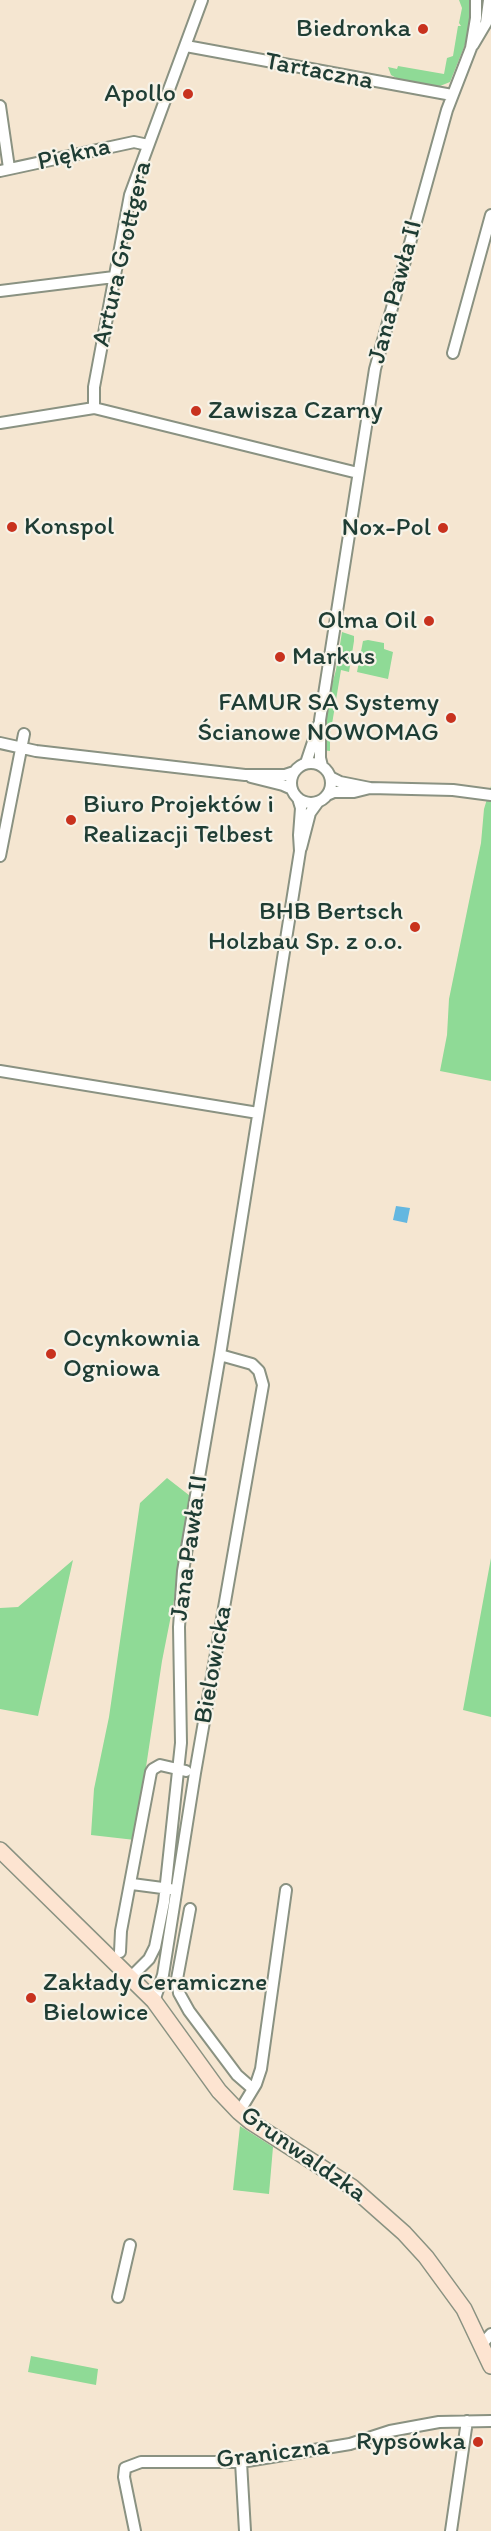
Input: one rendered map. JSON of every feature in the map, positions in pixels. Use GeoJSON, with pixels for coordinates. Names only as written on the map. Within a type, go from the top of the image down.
{"type":"FeatureCollection","features":[{"type":"Feature","properties":{"kind":"street","name":"Artura Grottgera"},"geometry":{"type":"LineString","coordinates":[[94,408],[94,387],[130,195],[202,0]]}},
{"type":"Feature","properties":{"kind":"street","name":"Jana Pawła II"},"geometry":{"type":"LineString","coordinates":[[471,48],[476,18],[476,0]]}},
{"type":"Feature","properties":{"kind":"street","name":"Jana Pawła II"},"geometry":{"type":"LineString","coordinates":[[322,766],[320,720],[358,473],[382,336],[452,95],[471,48],[486,23],[489,0]]}},
{"type":"Feature","properties":{"kind":"street","name":"Tartaczna"},"geometry":{"type":"LineString","coordinates":[[186,46],[452,95]]}},
{"type":"Feature","properties":{"kind":"street"},"geometry":{"type":"LineString","coordinates":[[0,106],[5,169]]}},
{"type":"Feature","properties":{"kind":"street","name":"Piękna"},"geometry":{"type":"LineString","coordinates":[[5,169],[16,169],[134,142],[148,145]]}},
{"type":"Feature","properties":{"kind":"street"},"geometry":{"type":"LineString","coordinates":[[453,352],[491,215]]}},
{"type":"Feature","properties":{"kind":"street"},"geometry":{"type":"LineString","coordinates":[[0,291],[114,276]]}},
{"type":"Feature","properties":{"kind":"street"},"geometry":{"type":"LineString","coordinates":[[0,423],[94,408],[358,473]]}},
{"type":"Feature","properties":{"kind":"street","name":"Jana Pawła II"},"geometry":{"type":"LineString","coordinates":[[306,764],[320,720]]}},
{"type":"Feature","properties":{"kind":"street"},"geometry":{"type":"LineString","coordinates":[[0,856],[24,734]]}},
{"type":"Feature","properties":{"kind":"street"},"geometry":{"type":"LineString","coordinates":[[0,743],[21,748],[245,775],[284,784],[306,802],[334,792],[354,792],[370,788]]}},
{"type":"Feature","properties":{"kind":"street"},"geometry":{"type":"LineString","coordinates":[[245,775],[285,775],[306,764],[322,766],[330,777],[340,782],[370,788],[446,789],[491,795]]}},
{"type":"Feature","properties":{"kind":"street"},"geometry":{"type":"LineString","coordinates":[[294,772],[291,778],[295,794]]}},
{"type":"Feature","properties":{"kind":"street"},"geometry":{"type":"LineString","coordinates":[[322,798],[330,788],[330,777]]}},
{"type":"Feature","properties":{"kind":"street","name":"Jana Pawła II"},"geometry":{"type":"LineString","coordinates":[[131,1977],[149,1959],[155,1947],[171,1889],[179,1770],[180,1592],[300,851],[301,808],[295,794]]}},
{"type":"Feature","properties":{"kind":"street","name":"Jana Pawła II"},"geometry":{"type":"LineString","coordinates":[[300,851],[310,813],[322,798]]}},
{"type":"Feature","properties":{"kind":"street"},"geometry":{"type":"LineString","coordinates":[[0,1071],[258,1113]]}},
{"type":"Feature","properties":{"kind":"street","name":"Bielowicka"},"geometry":{"type":"LineString","coordinates":[[154,2001],[163,1975],[171,1889],[195,1773],[263,1384],[259,1371],[252,1364],[220,1355]]}},
{"type":"Feature","properties":{"kind":"street"},"geometry":{"type":"LineString","coordinates":[[120,1952],[121,1931],[132,1884],[151,1772],[160,1765],[195,1773]]}},
{"type":"Feature","properties":{"kind":"street","name":"Grunwaldzka"},"geometry":{"type":"LineString","coordinates":[[0,1850],[154,2001],[219,2091],[239,2112],[352,2187],[417,2246],[486,2339],[491,2366]]}},
{"type":"Feature","properties":{"kind":"street"},"geometry":{"type":"LineString","coordinates":[[132,1884],[171,1889]]}},
{"type":"Feature","properties":{"kind":"street"},"geometry":{"type":"LineString","coordinates":[[239,2112],[253,2090],[261,2069],[286,1890]]}},
{"type":"Feature","properties":{"kind":"street"},"geometry":{"type":"LineString","coordinates":[[190,1909],[177,1979],[179,1993],[189,2011],[237,2075],[253,2090]]}},
{"type":"Feature","properties":{"kind":"street"},"geometry":{"type":"LineString","coordinates":[[118,2297],[129,2245]]}},
{"type":"Feature","properties":{"kind":"street"},"geometry":{"type":"LineString","coordinates":[[451,2531],[467,2421]]}},
{"type":"Feature","properties":{"kind":"street","name":"Graniczna"},"geometry":{"type":"LineString","coordinates":[[135,2531],[124,2477],[125,2468],[141,2462],[241,2462],[350,2444],[390,2432],[439,2422],[491,2421]]}},
{"type":"Feature","properties":{"kind":"street"},"geometry":{"type":"LineString","coordinates":[[241,2462],[245,2531]]}},
{"type":"Feature","properties":{"kind":"green space"},"geometry":{"type":"Polygon","coordinates":[[[459,0],[470,0],[480,7],[450,82],[440,86],[430,85],[426,88],[399,82],[391,75],[388,67],[397,69],[398,66],[444,74],[447,58],[453,56],[458,26],[461,26],[459,23],[462,8],[459,0]]]}},
{"type":"Feature","properties":{"kind":"green space"},"geometry":{"type":"Polygon","coordinates":[[[342,632],[354,636],[349,672],[341,670],[330,736],[330,751],[321,750],[328,699],[336,670],[342,632]]]}},
{"type":"Feature","properties":{"kind":"green space"},"geometry":{"type":"Polygon","coordinates":[[[363,641],[384,643],[384,649],[393,652],[388,679],[357,672],[363,641]]]}},
{"type":"Feature","properties":{"kind":"green space"},"geometry":{"type":"Polygon","coordinates":[[[491,786],[491,1081],[440,1071],[447,1035],[449,999],[481,843],[484,809],[491,786]]]}},
{"type":"Feature","properties":{"kind":"green space"},"geometry":{"type":"Polygon","coordinates":[[[167,1478],[194,1499],[162,1661],[135,1840],[91,1835],[94,1789],[109,1717],[140,1503],[167,1478]]]}},
{"type":"Feature","properties":{"kind":"green space"},"geometry":{"type":"Polygon","coordinates":[[[491,1558],[491,1717],[463,1710],[491,1558]]]}},
{"type":"Feature","properties":{"kind":"green space"},"geometry":{"type":"Polygon","coordinates":[[[73,1560],[38,1716],[0,1709],[0,1608],[18,1607],[73,1560]]]}},
{"type":"Feature","properties":{"kind":"green space"},"geometry":{"type":"Polygon","coordinates":[[[240,2126],[273,2147],[269,2194],[233,2190],[240,2126]]]}},
{"type":"Feature","properties":{"kind":"green space"},"geometry":{"type":"Polygon","coordinates":[[[31,2356],[98,2369],[96,2385],[28,2372],[31,2356]]]}},
{"type":"Feature","properties":{"kind":"water"},"geometry":{"type":"Polygon","coordinates":[[[396,1206],[410,1208],[407,1223],[393,1220],[396,1206]]]}},
{"type":"Feature","properties":{"kind":"place","name":"Biedronka"},"geometry":{"type":"Point","coordinates":[423,29]}},
{"type":"Feature","properties":{"kind":"place","name":"Apollo"},"geometry":{"type":"Point","coordinates":[188,94]}},
{"type":"Feature","properties":{"kind":"place","name":"Zawisza Czarny"},"geometry":{"type":"Point","coordinates":[196,411]}},
{"type":"Feature","properties":{"kind":"place","name":"Konspol"},"geometry":{"type":"Point","coordinates":[12,527]}},
{"type":"Feature","properties":{"kind":"place","name":"Nox-Pol"},"geometry":{"type":"Point","coordinates":[443,528]}},
{"type":"Feature","properties":{"kind":"place","name":"Olma Oil"},"geometry":{"type":"Point","coordinates":[429,621]}},
{"type":"Feature","properties":{"kind":"place","name":"Markus"},"geometry":{"type":"Point","coordinates":[280,657]}},
{"type":"Feature","properties":{"kind":"place","name":"FAMUR SA Systemy Ścianowe NOWOMAG"},"geometry":{"type":"Point","coordinates":[451,718]}},
{"type":"Feature","properties":{"kind":"place","name":"Biuro Projektów i Realizacji Telbest"},"geometry":{"type":"Point","coordinates":[71,820]}},
{"type":"Feature","properties":{"kind":"place","name":"BHB Bertsch Holzbau Sp. z o.o."},"geometry":{"type":"Point","coordinates":[415,927]}},
{"type":"Feature","properties":{"kind":"place","name":"Ocynkownia Ogniowa"},"geometry":{"type":"Point","coordinates":[51,1354]}},
{"type":"Feature","properties":{"kind":"place","name":"Zakłady Ceramiczne Bielowice"},"geometry":{"type":"Point","coordinates":[31,1998]}},
{"type":"Feature","properties":{"kind":"place","name":"Rypsówka"},"geometry":{"type":"Point","coordinates":[478,2442]}}]}
